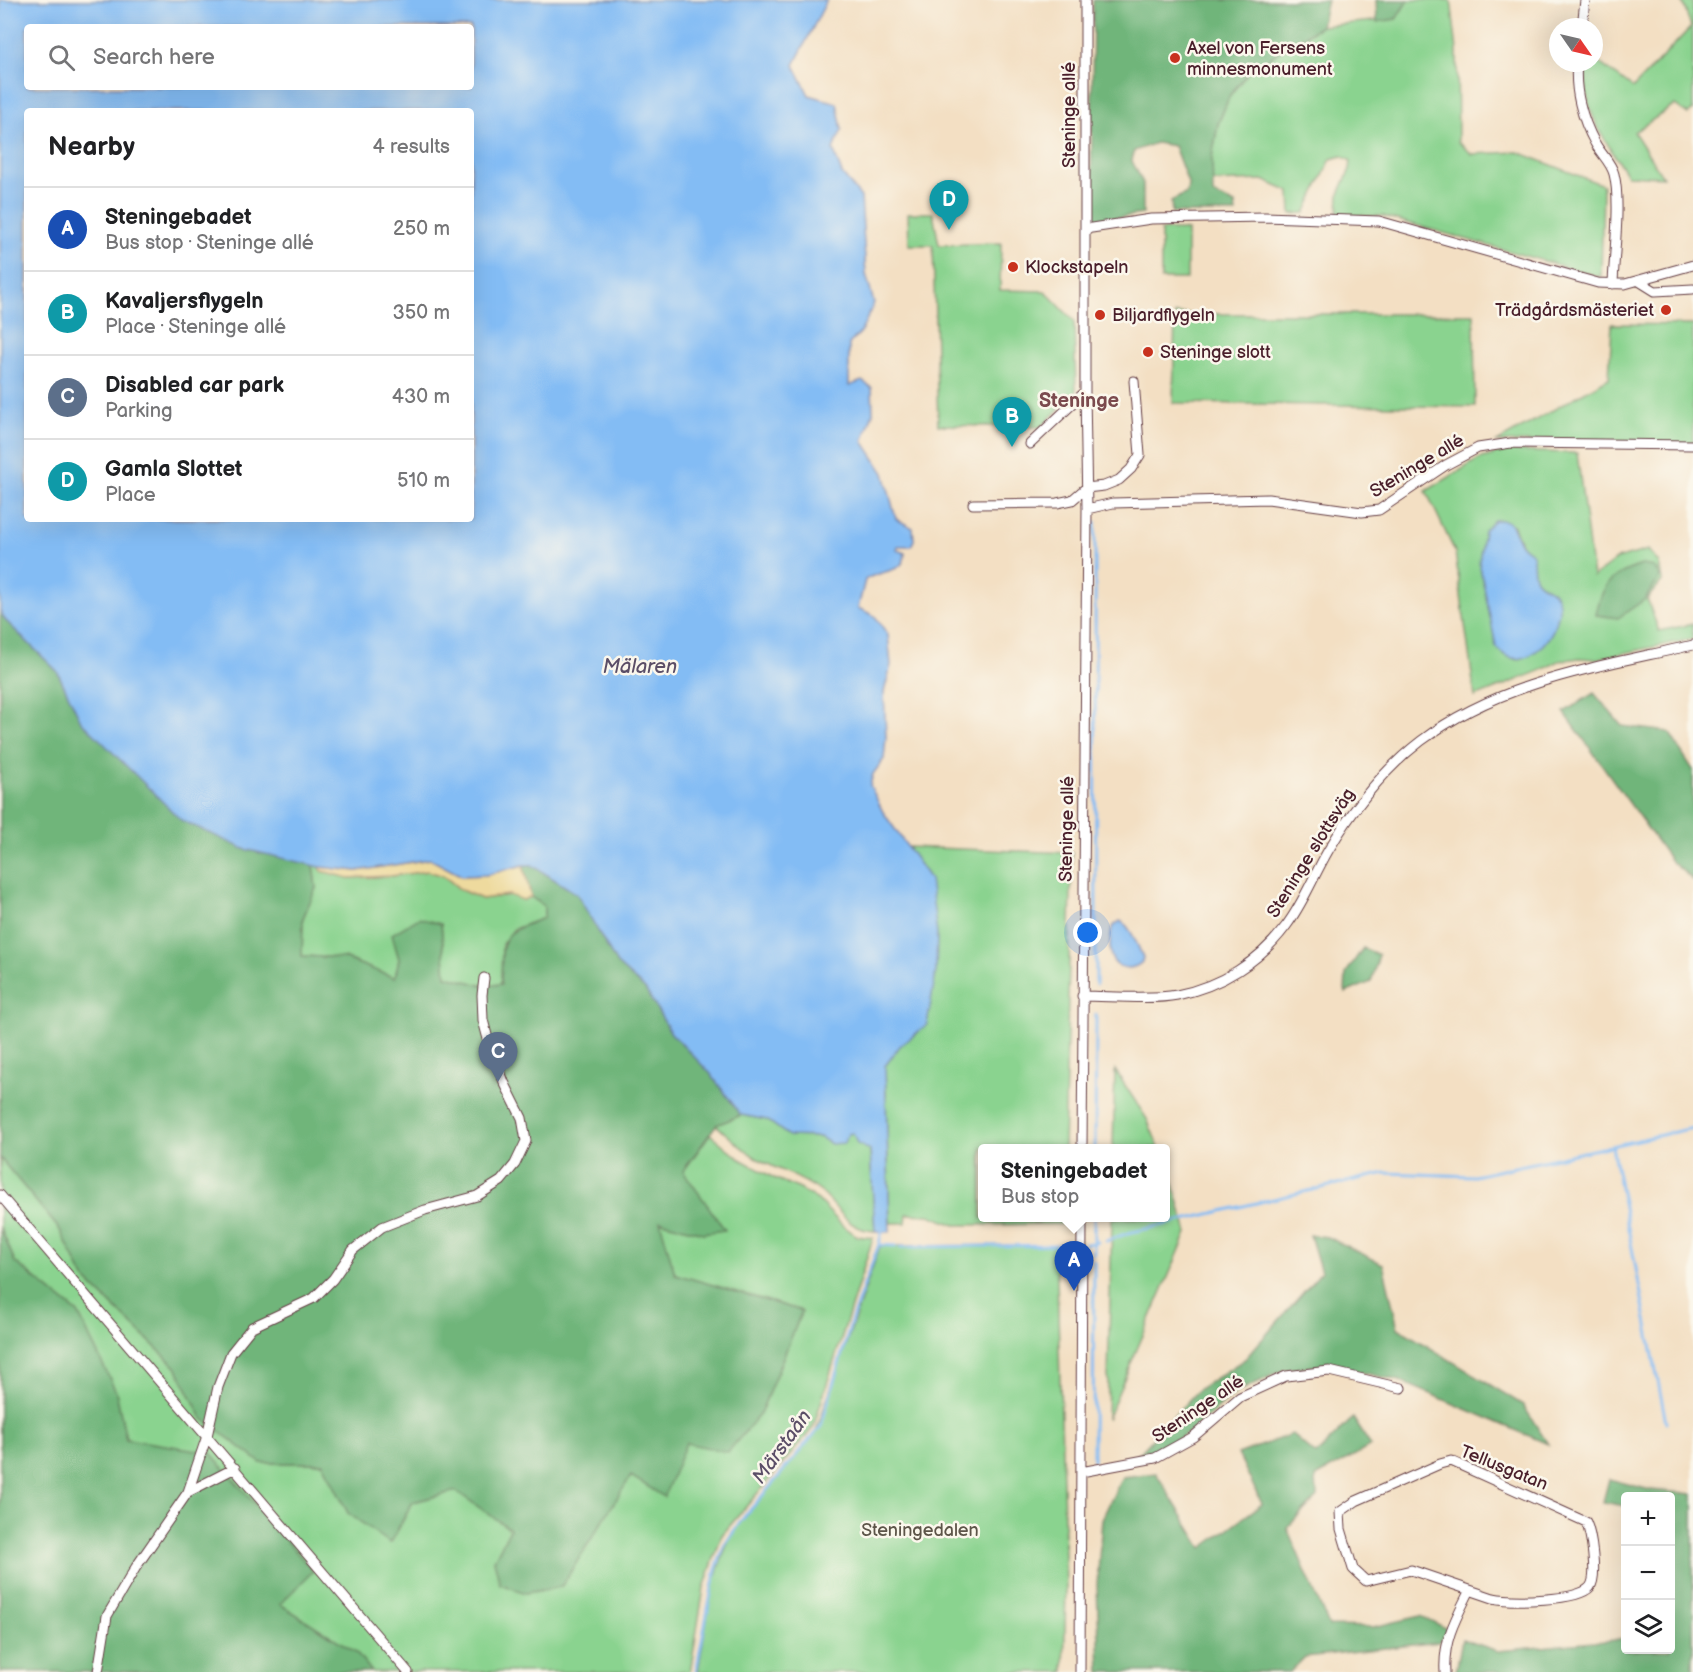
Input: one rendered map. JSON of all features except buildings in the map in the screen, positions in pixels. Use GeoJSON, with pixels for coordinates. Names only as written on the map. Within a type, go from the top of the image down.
{"type":"FeatureCollection","features":[{"type":"Feature","properties":{"kind":"street","name":"Steninge allé"},"geometry":{"type":"LineString","coordinates":[[1082,1144],[1087,509],[1085,0]]}},
{"type":"Feature","properties":{"kind":"street"},"geometry":{"type":"LineString","coordinates":[[1583,18],[1585,0]]}},
{"type":"Feature","properties":{"kind":"street"},"geometry":{"type":"LineString","coordinates":[[1577,72],[1576,79],[1583,115],[1595,143],[1614,171],[1617,188],[1613,284]]}},
{"type":"Feature","properties":{"kind":"street"},"geometry":{"type":"LineString","coordinates":[[1085,229],[1151,219],[1264,217],[1379,220],[1598,283],[1625,284],[1693,265]]}},
{"type":"Feature","properties":{"kind":"street"},"geometry":{"type":"LineString","coordinates":[[1639,281],[1655,291],[1693,290]]}},
{"type":"Feature","properties":{"kind":"street"},"geometry":{"type":"LineString","coordinates":[[973,504],[1057,503],[1072,500],[1086,488],[1104,486],[1119,480],[1131,469],[1140,455],[1134,381]]}},
{"type":"Feature","properties":{"kind":"street"},"geometry":{"type":"LineString","coordinates":[[1030,444],[1085,392]]}},
{"type":"Feature","properties":{"kind":"street","name":"Steninge allé"},"geometry":{"type":"LineString","coordinates":[[1087,509],[1113,503],[1268,499],[1362,512],[1379,510],[1446,465],[1478,448],[1511,443],[1693,445]]}},
{"type":"Feature","properties":{"kind":"street","name":"Steninge slottsväg"},"geometry":{"type":"LineString","coordinates":[[1082,996],[1176,996],[1218,983],[1260,956],[1287,925],[1352,813],[1384,774],[1420,741],[1461,715],[1506,694],[1561,675],[1693,645]]}},
{"type":"Feature","properties":{"kind":"street"},"geometry":{"type":"LineString","coordinates":[[98,1672],[107,1616],[136,1567],[188,1492],[207,1436],[218,1387],[231,1353],[252,1328],[314,1298],[333,1279],[353,1250],[382,1227],[424,1210],[477,1196],[501,1181],[515,1164],[526,1141],[522,1118],[504,1082],[488,1040],[483,1020],[484,978]]}},
{"type":"Feature","properties":{"kind":"street"},"geometry":{"type":"LineString","coordinates":[[0,1194],[408,1672]]}},
{"type":"Feature","properties":{"kind":"street"},"geometry":{"type":"LineString","coordinates":[[1080,1672],[1082,1222]]}},
{"type":"Feature","properties":{"kind":"street","name":"Steninge allé"},"geometry":{"type":"LineString","coordinates":[[1082,1472],[1155,1458],[1192,1437],[1240,1397],[1286,1376],[1329,1371],[1401,1388]]}},
{"type":"Feature","properties":{"kind":"street","name":"Tellusgatan"},"geometry":{"type":"LineString","coordinates":[[1452,1461],[1586,1522],[1591,1537],[1593,1581],[1590,1587],[1582,1593],[1560,1598],[1504,1600],[1470,1590],[1411,1570],[1366,1581],[1353,1569],[1341,1529],[1340,1512],[1356,1501],[1440,1464],[1452,1461]]}},
{"type":"Feature","properties":{"kind":"street"},"geometry":{"type":"LineString","coordinates":[[188,1492],[235,1468]]}},
{"type":"Feature","properties":{"kind":"street"},"geometry":{"type":"LineString","coordinates":[[1445,1672],[1444,1655],[1449,1631],[1470,1590]]}},
{"type":"Feature","properties":{"kind":"green space"},"geometry":{"type":"Polygon","coordinates":[[[1093,0],[1327,0],[1321,26],[1250,70],[1230,95],[1218,124],[1212,157],[1213,194],[1235,204],[1236,213],[1172,213],[1171,201],[1187,193],[1188,183],[1174,146],[1156,143],[1134,151],[1132,161],[1143,183],[1143,214],[1091,221],[1093,0]]]}},
{"type":"Feature","properties":{"kind":"green space"},"geometry":{"type":"Polygon","coordinates":[[[1376,0],[1408,0],[1396,19],[1377,22],[1376,0]]]}},
{"type":"Feature","properties":{"kind":"green space"},"geometry":{"type":"Polygon","coordinates":[[[1408,0],[1451,0],[1457,50],[1458,142],[1472,154],[1518,152],[1603,185],[1601,277],[1383,216],[1338,215],[1339,194],[1351,161],[1342,156],[1331,159],[1305,213],[1291,214],[1290,192],[1263,180],[1212,182],[1212,157],[1218,124],[1230,95],[1250,70],[1321,26],[1396,19],[1408,0]]]}},
{"type":"Feature","properties":{"kind":"green space"},"geometry":{"type":"Polygon","coordinates":[[[1682,0],[1693,0],[1693,110],[1688,114],[1675,105],[1634,132],[1663,177],[1627,175],[1602,135],[1590,109],[1585,72],[1603,72],[1603,66],[1633,88],[1691,27],[1682,0]]]}},
{"type":"Feature","properties":{"kind":"green space"},"geometry":{"type":"Polygon","coordinates":[[[908,213],[933,213],[939,245],[1001,243],[1000,290],[1045,291],[1074,321],[1076,392],[1041,427],[938,425],[933,245],[909,245],[908,213]]]}},
{"type":"Feature","properties":{"kind":"green space"},"geometry":{"type":"Polygon","coordinates":[[[1161,230],[1187,230],[1187,279],[1161,279],[1161,230]]]}},
{"type":"Feature","properties":{"kind":"green space"},"geometry":{"type":"Polygon","coordinates":[[[1175,314],[1474,314],[1475,407],[1173,403],[1175,314]]]}},
{"type":"Feature","properties":{"kind":"green space"},"geometry":{"type":"Polygon","coordinates":[[[1612,324],[1693,325],[1693,443],[1497,442],[1609,378],[1612,324]]]}},
{"type":"Feature","properties":{"kind":"green space"},"geometry":{"type":"Polygon","coordinates":[[[1506,451],[1577,453],[1593,577],[1617,559],[1648,550],[1659,563],[1662,581],[1647,599],[1659,631],[1693,624],[1693,639],[1595,659],[1579,658],[1559,661],[1475,697],[1455,552],[1426,491],[1479,459],[1506,451]],[[1513,524],[1516,660],[1533,652],[1552,631],[1543,587],[1535,578],[1513,524]]]}},
{"type":"Feature","properties":{"kind":"green space"},"geometry":{"type":"Polygon","coordinates":[[[1642,565],[1654,567],[1660,577],[1644,600],[1618,618],[1596,615],[1601,595],[1610,582],[1615,577],[1642,565]]]}},
{"type":"Feature","properties":{"kind":"green space"},"geometry":{"type":"Polygon","coordinates":[[[0,611],[5,620],[57,671],[81,721],[244,849],[313,865],[316,888],[303,918],[302,956],[344,958],[395,978],[399,959],[392,934],[419,918],[441,924],[446,976],[485,986],[501,984],[503,947],[506,939],[518,929],[544,918],[544,906],[531,897],[523,865],[532,865],[577,894],[617,964],[645,989],[671,1033],[710,1073],[741,1115],[716,1125],[683,1171],[725,1230],[703,1233],[660,1221],[675,1274],[802,1311],[760,1414],[728,1452],[686,1443],[664,1497],[631,1476],[561,1587],[526,1593],[500,1584],[494,1560],[510,1529],[456,1491],[413,1502],[390,1543],[348,1513],[323,1463],[261,1463],[202,1418],[176,1367],[84,1278],[60,1230],[0,1158],[0,611]]]}},
{"type":"Feature","properties":{"kind":"green space"},"geometry":{"type":"Polygon","coordinates":[[[1594,693],[1622,726],[1669,732],[1693,770],[1693,880],[1671,861],[1564,712],[1594,693]]]}},
{"type":"Feature","properties":{"kind":"green space"},"geometry":{"type":"Polygon","coordinates":[[[907,847],[1072,853],[1064,1144],[978,1144],[978,1222],[1062,1222],[1062,1224],[955,1225],[929,1215],[907,1214],[906,1223],[890,1223],[885,1066],[898,1047],[927,1025],[930,879],[907,847]]]}},
{"type":"Feature","properties":{"kind":"green space"},"geometry":{"type":"Polygon","coordinates":[[[313,865],[320,867],[323,871],[349,878],[428,871],[444,876],[461,890],[482,899],[509,895],[523,900],[531,897],[544,906],[544,918],[514,929],[502,944],[501,984],[485,986],[446,976],[441,924],[392,934],[399,959],[395,978],[344,958],[302,956],[303,918],[316,888],[313,865]]]}},
{"type":"Feature","properties":{"kind":"green space"},"geometry":{"type":"Polygon","coordinates":[[[1363,948],[1379,955],[1371,982],[1345,993],[1346,973],[1363,948]]]}},
{"type":"Feature","properties":{"kind":"green space"},"geometry":{"type":"Polygon","coordinates":[[[1115,1070],[1147,1119],[1157,1144],[1113,1144],[1115,1070]]]}},
{"type":"Feature","properties":{"kind":"green space"},"geometry":{"type":"Polygon","coordinates":[[[742,1115],[767,1120],[789,1136],[820,1137],[853,1133],[870,1150],[875,1231],[865,1230],[851,1223],[821,1192],[757,1158],[716,1125],[742,1115]]]}},
{"type":"Feature","properties":{"kind":"green space"},"geometry":{"type":"Polygon","coordinates":[[[710,1134],[740,1159],[818,1200],[841,1224],[857,1236],[873,1238],[813,1428],[722,1535],[704,1588],[690,1672],[372,1672],[356,1652],[279,1604],[210,1453],[126,1439],[116,1392],[78,1313],[15,1262],[0,1226],[0,1158],[60,1230],[84,1278],[176,1367],[202,1418],[261,1463],[323,1463],[348,1513],[391,1543],[413,1502],[456,1491],[510,1529],[494,1560],[561,1587],[631,1475],[686,1443],[760,1414],[802,1311],[675,1274],[659,1221],[703,1233],[683,1172],[710,1134]]]}},
{"type":"Feature","properties":{"kind":"green space"},"geometry":{"type":"Polygon","coordinates":[[[1170,1174],[1187,1233],[1107,1419],[1112,1222],[1170,1222],[1170,1174]]]}},
{"type":"Feature","properties":{"kind":"green space"},"geometry":{"type":"Polygon","coordinates":[[[0,1227],[15,1262],[78,1313],[116,1392],[126,1439],[210,1452],[313,1571],[280,1604],[356,1652],[372,1672],[0,1672],[0,1227]]]}},
{"type":"Feature","properties":{"kind":"green space"},"geometry":{"type":"Polygon","coordinates":[[[1310,1235],[1328,1237],[1383,1264],[1398,1328],[1523,1405],[1548,1444],[1400,1381],[1328,1365],[1284,1370],[1237,1392],[1190,1432],[1153,1454],[1138,1455],[1199,1389],[1245,1359],[1321,1272],[1310,1235]]]}},
{"type":"Feature","properties":{"kind":"green space","name":"Steningedalen"},"geometry":{"type":"Polygon","coordinates":[[[1056,1245],[1066,1588],[1064,1672],[698,1672],[713,1582],[731,1534],[816,1431],[880,1246],[1056,1245]]]}},
{"type":"Feature","properties":{"kind":"green space"},"geometry":{"type":"Polygon","coordinates":[[[1353,1418],[1371,1446],[1316,1477],[1317,1497],[1287,1528],[1329,1626],[1373,1627],[1421,1616],[1448,1629],[1439,1642],[1305,1657],[1290,1672],[1100,1672],[1097,1585],[1102,1519],[1122,1477],[1156,1473],[1202,1548],[1262,1504],[1238,1454],[1292,1434],[1316,1455],[1353,1418]]]}},
{"type":"Feature","properties":{"kind":"green space"},"geometry":{"type":"Polygon","coordinates":[[[1609,1479],[1650,1490],[1672,1492],[1621,1492],[1621,1505],[1603,1502],[1609,1479]]]}},
{"type":"Feature","properties":{"kind":"green space"},"geometry":{"type":"Polygon","coordinates":[[[1675,1492],[1693,1494],[1693,1672],[1456,1672],[1462,1639],[1498,1651],[1621,1639],[1621,1654],[1675,1654],[1675,1492]]]}},
{"type":"Feature","properties":{"kind":"sand"},"geometry":{"type":"Polygon","coordinates":[[[430,859],[462,876],[486,875],[523,865],[531,897],[523,900],[509,895],[482,899],[461,890],[444,876],[428,871],[349,878],[322,871],[320,867],[357,871],[430,859]]]}},
{"type":"Feature","properties":{"kind":"water","name":"Mälaren"},"geometry":{"type":"Polygon","coordinates":[[[0,0],[827,0],[794,65],[809,95],[837,103],[842,130],[833,149],[842,174],[861,197],[866,274],[874,303],[861,332],[849,344],[849,386],[862,381],[872,388],[873,413],[863,441],[884,473],[896,519],[913,528],[914,540],[911,546],[898,546],[897,550],[905,553],[901,565],[865,580],[858,608],[875,616],[888,635],[891,665],[884,692],[886,737],[884,759],[873,774],[870,785],[883,812],[930,879],[937,934],[936,972],[927,1025],[900,1046],[885,1066],[890,1232],[875,1231],[870,1150],[857,1144],[853,1133],[848,1134],[845,1143],[831,1144],[820,1137],[789,1136],[767,1120],[741,1115],[710,1073],[671,1033],[645,989],[617,964],[577,894],[532,865],[523,865],[486,875],[462,876],[430,859],[357,871],[320,867],[244,849],[181,820],[81,721],[57,671],[5,620],[0,611],[0,0]]]}},
{"type":"Feature","properties":{"kind":"water"},"geometry":{"type":"Polygon","coordinates":[[[1494,520],[1510,523],[1521,544],[1533,554],[1537,581],[1553,592],[1558,599],[1559,611],[1550,636],[1541,647],[1519,659],[1507,656],[1496,647],[1479,562],[1484,531],[1494,520]]]}},
{"type":"Feature","properties":{"kind":"water"},"geometry":{"type":"Polygon","coordinates":[[[1120,921],[1130,931],[1143,957],[1142,962],[1134,967],[1125,968],[1116,964],[1110,953],[1112,927],[1120,921]]]}},
{"type":"Feature","properties":{"kind":"waterway"},"geometry":{"type":"LineString","coordinates":[[1095,522],[1096,984]]}},
{"type":"Feature","properties":{"kind":"waterway"},"geometry":{"type":"LineString","coordinates":[[1095,1144],[1096,1015]]}},
{"type":"Feature","properties":{"kind":"waterway"},"geometry":{"type":"LineString","coordinates":[[1106,1241],[1128,1233],[1385,1173],[1474,1176],[1693,1128]]}},
{"type":"Feature","properties":{"kind":"waterway"},"geometry":{"type":"LineString","coordinates":[[1612,1146],[1666,1422]]}},
{"type":"Feature","properties":{"kind":"waterway"},"geometry":{"type":"LineString","coordinates":[[1094,1222],[1094,1254]]}},
{"type":"Feature","properties":{"kind":"waterway","name":"Märstaån"},"geometry":{"type":"LineString","coordinates":[[696,1672],[715,1572],[724,1546],[740,1522],[821,1426],[852,1319],[882,1231]]}},
{"type":"Feature","properties":{"kind":"waterway"},"geometry":{"type":"LineString","coordinates":[[1086,1244],[1098,1242]]}},
{"type":"Feature","properties":{"kind":"waterway"},"geometry":{"type":"LineString","coordinates":[[880,1245],[896,1246]]}},
{"type":"Feature","properties":{"kind":"waterway"},"geometry":{"type":"LineString","coordinates":[[900,1247],[1076,1245]]}},
{"type":"Feature","properties":{"kind":"waterway"},"geometry":{"type":"LineString","coordinates":[[1093,1461],[1094,1261]]}},
{"type":"Feature","properties":{"kind":"place","name":"Axel von Fersens minnesmonument"},"geometry":{"type":"Point","coordinates":[1175,58]}},
{"type":"Feature","properties":{"kind":"place","name":"Gamla Slottet"},"geometry":{"type":"Point","coordinates":[949,230]}},
{"type":"Feature","properties":{"kind":"place","name":"Klockstapeln"},"geometry":{"type":"Point","coordinates":[1013,267]}},
{"type":"Feature","properties":{"kind":"place","name":"Trädgårdsmästeriet"},"geometry":{"type":"Point","coordinates":[1666,310]}},
{"type":"Feature","properties":{"kind":"place","name":"Biljardflygeln"},"geometry":{"type":"Point","coordinates":[1100,315]}},
{"type":"Feature","properties":{"kind":"place","name":"Steninge slott"},"geometry":{"type":"Point","coordinates":[1148,352]}},
{"type":"Feature","properties":{"kind":"place","name":"Kavaljersflygeln"},"geometry":{"type":"Point","coordinates":[1012,447]}},
{"type":"Feature","properties":{"kind":"place","name":"Disabled car park"},"geometry":{"type":"Point","coordinates":[498,1082]}},
{"type":"Feature","properties":{"kind":"place","name":"Steningebadet"},"geometry":{"type":"Point","coordinates":[1074,1291]}},
{"type":"Feature","properties":{"kind":"district","name":"Steninge"},"geometry":{"type":"Point","coordinates":[1079,401]}}]}
